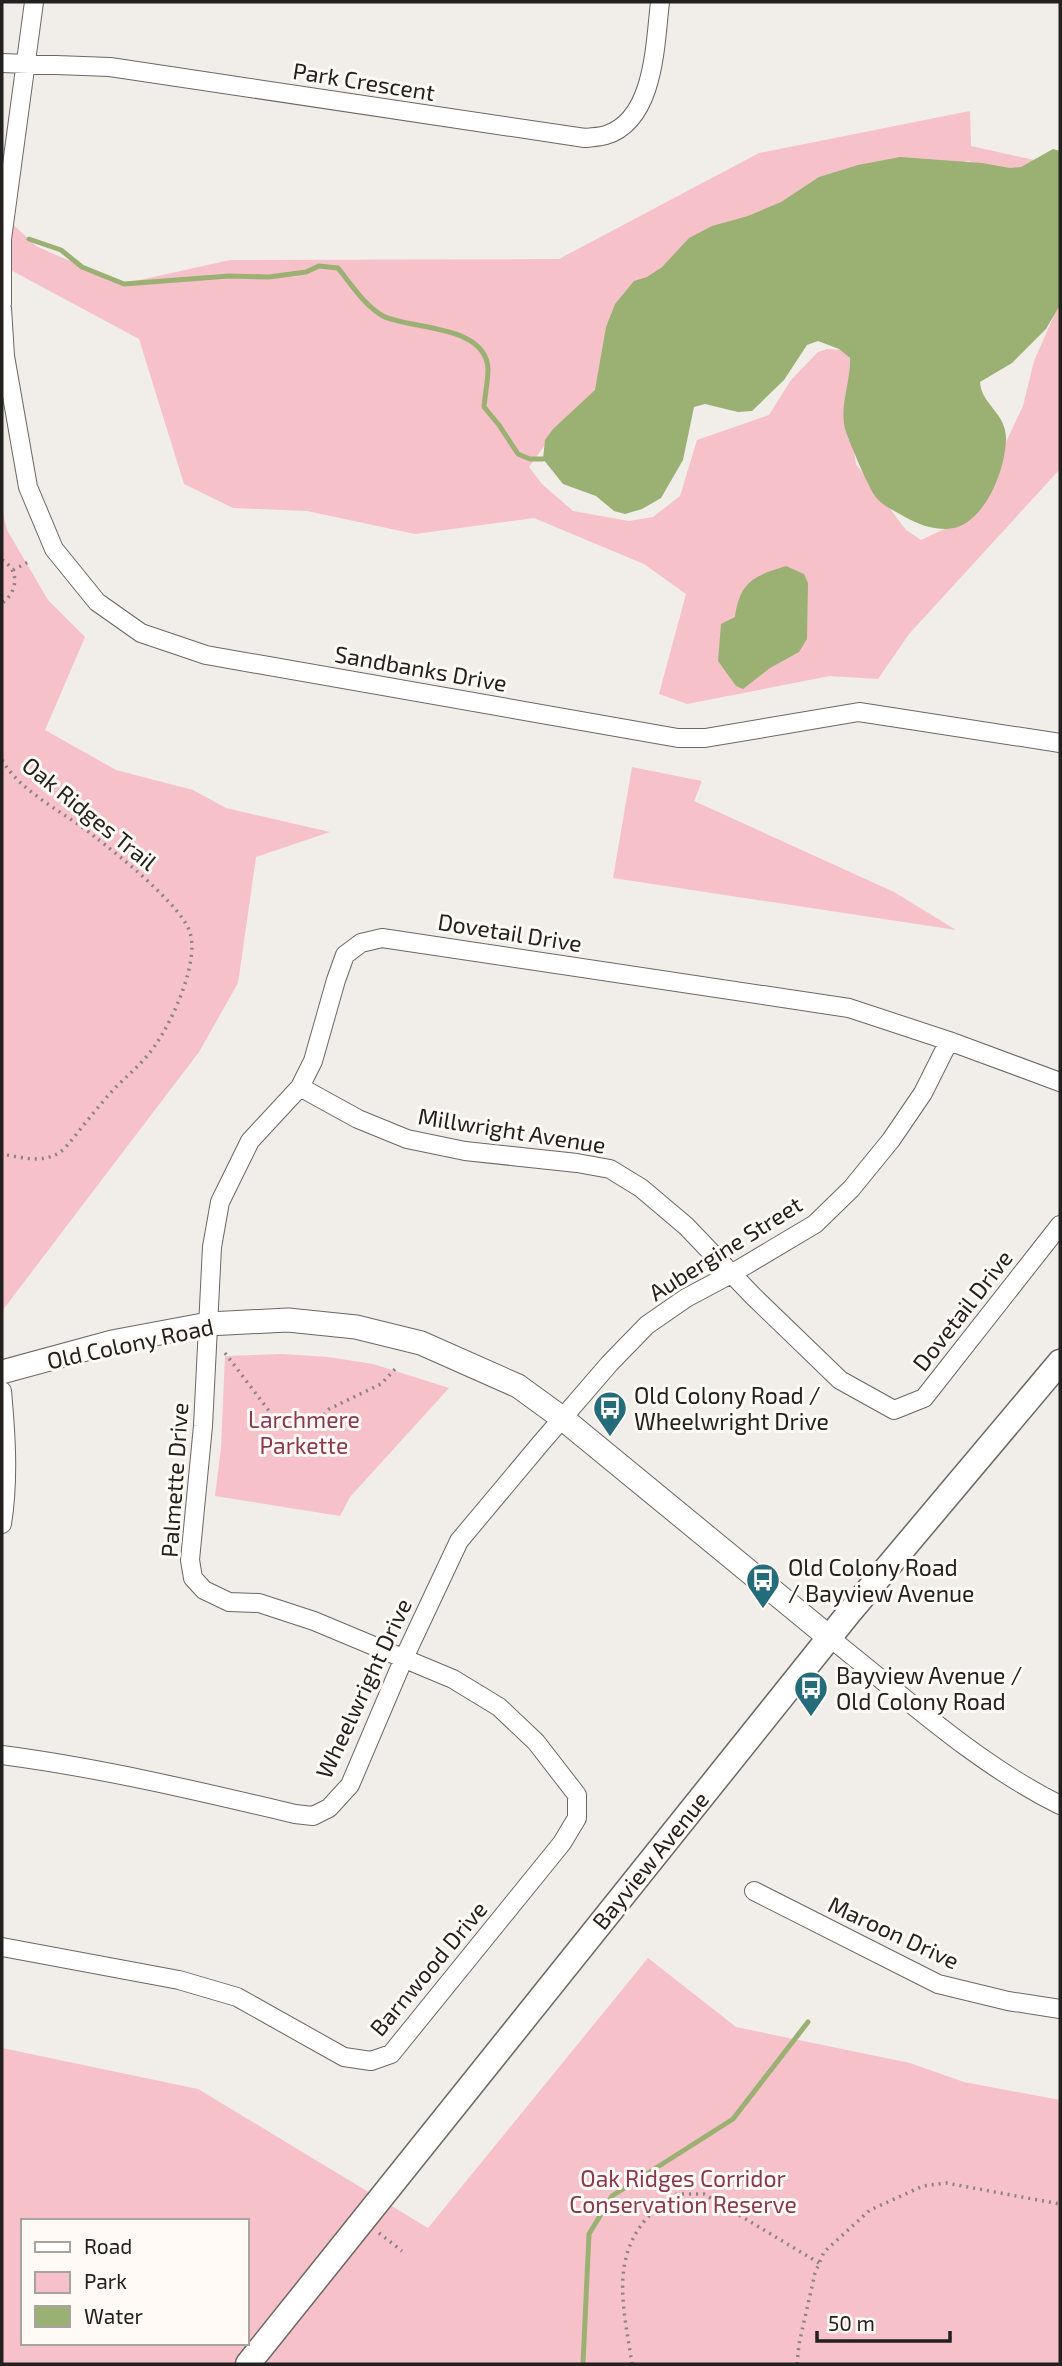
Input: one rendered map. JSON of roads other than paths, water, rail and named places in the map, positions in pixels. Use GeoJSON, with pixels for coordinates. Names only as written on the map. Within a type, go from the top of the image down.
{"type":"FeatureCollection","features":[{"type":"Feature","properties":{"kind":"main road","name":"Bayview Avenue"},"geometry":{"type":"LineString","coordinates":[[248,2364],[830,1638],[1060,1362]]}},
{"type":"Feature","properties":{"kind":"street"},"geometry":{"type":"LineString","coordinates":[[25,64],[34,2]]}},
{"type":"Feature","properties":{"kind":"street","name":"Park Crescent"},"geometry":{"type":"LineString","coordinates":[[2,62],[110,67],[585,138],[608,135],[624,125],[641,104],[651,79],[660,2]]}},
{"type":"Feature","properties":{"kind":"street","name":"Sandbanks Drive"},"geometry":{"type":"LineString","coordinates":[[25,64],[2,239],[2,306],[5,356],[28,486],[54,549],[97,602],[141,633],[206,655],[678,738],[705,738],[859,712],[1060,743]]}},
{"type":"Feature","properties":{"kind":"street","name":"Dovetail Drive"},"geometry":{"type":"LineString","coordinates":[[208,1324],[212,1247],[220,1202],[250,1141],[300,1087],[313,1061],[345,956],[361,943],[382,937],[849,1008],[1060,1082]]}},
{"type":"Feature","properties":{"kind":"street","name":"Aubergine Street"},"geometry":{"type":"LineString","coordinates":[[562,1418],[647,1325],[686,1298],[815,1224],[851,1189],[891,1140],[923,1093],[949,1041]]}},
{"type":"Feature","properties":{"kind":"street","name":"Millwright Avenue"},"geometry":{"type":"LineString","coordinates":[[300,1087],[358,1119],[407,1139],[465,1151],[610,1169],[641,1188],[686,1226],[731,1274]]}},
{"type":"Feature","properties":{"kind":"street","name":"Dovetail Drive"},"geometry":{"type":"LineString","coordinates":[[731,1274],[840,1380],[894,1410],[924,1398],[1060,1225]]}},
{"type":"Feature","properties":{"kind":"street","name":"Old Colony Road"},"geometry":{"type":"LineString","coordinates":[[2,1372],[112,1342],[208,1324],[288,1320],[356,1327],[421,1343],[518,1387],[562,1418],[830,1638]]}},
{"type":"Feature","properties":{"kind":"street","name":"Palmette Drive"},"geometry":{"type":"LineString","coordinates":[[208,1324],[203,1426],[190,1560],[193,1578],[204,1590],[229,1602],[259,1603],[314,1621],[404,1658]]}},
{"type":"Feature","properties":{"kind":"street"},"geometry":{"type":"LineString","coordinates":[[2,1391],[6,1438],[2,1524]]}},
{"type":"Feature","properties":{"kind":"street","name":"Wheelwright Drive"},"geometry":{"type":"LineString","coordinates":[[2,1755],[151,1780],[313,1816],[329,1808],[350,1785],[404,1658],[459,1541],[562,1418]]}},
{"type":"Feature","properties":{"kind":"street"},"geometry":{"type":"LineString","coordinates":[[830,1638],[963,1744],[1032,1791],[1060,1805]]}},
{"type":"Feature","properties":{"kind":"street","name":"Barnwood Drive"},"geometry":{"type":"LineString","coordinates":[[2,1947],[179,1980],[237,1997],[344,2057],[371,2061],[391,2054],[562,1843],[577,1818],[577,1794],[536,1742],[499,1707],[453,1679],[404,1658]]}},
{"type":"Feature","properties":{"kind":"street","name":"Maroon Drive"},"geometry":{"type":"LineString","coordinates":[[754,1891],[938,1984],[1008,2001],[1060,2009]]}},
{"type":"Feature","properties":{"kind":"water"},"geometry":{"type":"Polygon","coordinates":[[[1053,149],[1060,151],[1060,305],[1046,329],[1012,363],[980,382],[984,397],[1002,422],[1006,438],[997,481],[990,496],[971,519],[946,529],[929,527],[905,517],[878,500],[859,465],[844,423],[850,358],[839,349],[818,341],[807,345],[784,380],[752,411],[738,412],[705,404],[694,407],[683,460],[661,498],[642,509],[625,514],[614,511],[596,496],[563,484],[543,459],[545,440],[553,429],[595,390],[606,327],[615,304],[634,281],[647,277],[662,267],[689,238],[712,226],[748,216],[781,202],[819,177],[858,165],[900,157],[982,163],[1010,168],[1021,167],[1053,149]]]}},
{"type":"Feature","properties":{"kind":"water"},"geometry":{"type":"Polygon","coordinates":[[[786,566],[804,574],[808,583],[807,639],[799,652],[770,668],[743,689],[736,686],[718,661],[721,624],[735,617],[741,595],[750,582],[765,573],[786,566]]]}},
{"type":"Feature","properties":{"kind":"waterway"},"geometry":{"type":"LineString","coordinates":[[29,239],[61,250],[82,267],[124,284],[229,276],[269,277],[306,272],[319,266],[338,268],[364,301],[383,316],[445,331],[475,344],[484,354],[488,369],[484,407],[518,454],[530,459],[543,459]]}},
{"type":"Feature","properties":{"kind":"waterway"},"geometry":{"type":"LineString","coordinates":[[583,2364],[589,2234],[612,2196],[733,2119],[808,2022]]}},
{"type":"Feature","properties":{"kind":"place","name":"Old Colony Road / Wheelwright Drive"},"geometry":{"type":"Point","coordinates":[610,1438]}},
{"type":"Feature","properties":{"kind":"place","name":"Old Colony Road / Bayview Avenue"},"geometry":{"type":"Point","coordinates":[763,1610]}},
{"type":"Feature","properties":{"kind":"place","name":"Bayview Avenue / Old Colony Road"},"geometry":{"type":"Point","coordinates":[811,1718]}},
{"type":"Feature","properties":{"kind":"park label","name":"Larchmere Parkette"},"geometry":{"type":"Point","coordinates":[304,1432]}},
{"type":"Feature","properties":{"kind":"park label","name":"Oak Ridges Corridor Conservation Reserve"},"geometry":{"type":"Point","coordinates":[683,2191]}}]}
